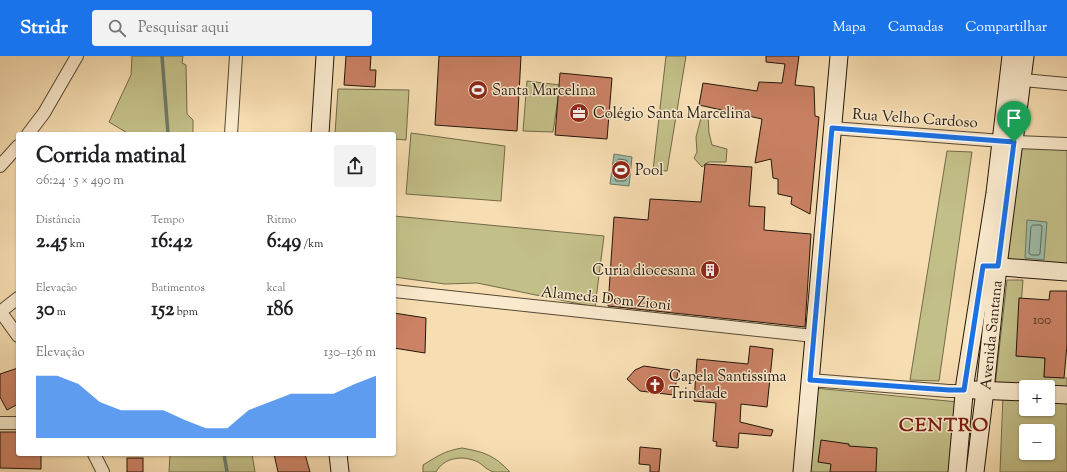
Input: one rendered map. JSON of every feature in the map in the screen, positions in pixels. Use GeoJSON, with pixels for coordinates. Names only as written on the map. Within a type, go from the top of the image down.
{"type":"FeatureCollection","features":[{"type":"Feature","properties":{"kind":"main road"},"geometry":{"type":"LineString","coordinates":[[320,132],[324,56]]}},
{"type":"Feature","properties":{"kind":"main road"},"geometry":{"type":"LineString","coordinates":[[802,472],[839,56]]}},
{"type":"Feature","properties":{"kind":"main road","name":"Avenida Santana"},"geometry":{"type":"LineString","coordinates":[[957,472],[964,390],[991,266],[1008,141],[1011,56]]}},
{"type":"Feature","properties":{"kind":"main road","name":"Avenida Santana"},"geometry":{"type":"LineString","coordinates":[[1008,141],[1023,80],[1025,56]]}},
{"type":"Feature","properties":{"kind":"main road"},"geometry":{"type":"LineString","coordinates":[[991,266],[1067,272]]}},
{"type":"Feature","properties":{"kind":"main road","name":"Avenida Santana"},"geometry":{"type":"LineString","coordinates":[[975,472],[985,390],[991,266]]}},
{"type":"Feature","properties":{"kind":"main road"},"geometry":{"type":"LineString","coordinates":[[964,390],[1019,392]]}},
{"type":"Feature","properties":{"kind":"main road"},"geometry":{"type":"LineString","coordinates":[[1055,394],[1067,395]]}},
{"type":"Feature","properties":{"kind":"main road"},"geometry":{"type":"LineString","coordinates":[[338,456],[340,472]]}},
{"type":"Feature","properties":{"kind":"street"},"geometry":{"type":"LineString","coordinates":[[30,132],[44,113],[77,56]]}},
{"type":"Feature","properties":{"kind":"street"},"geometry":{"type":"LineString","coordinates":[[231,132],[236,56]]}},
{"type":"Feature","properties":{"kind":"street"},"geometry":{"type":"LineString","coordinates":[[1023,80],[1067,84]]}},
{"type":"Feature","properties":{"kind":"street","name":"Rua Velho Cardoso"},"geometry":{"type":"LineString","coordinates":[[832,128],[1067,144]]}},
{"type":"Feature","properties":{"kind":"street"},"geometry":{"type":"LineString","coordinates":[[0,166],[16,148]]}},
{"type":"Feature","properties":{"kind":"street","name":"Alameda Dom Zioni"},"geometry":{"type":"LineString","coordinates":[[396,291],[814,336]]}},
{"type":"Feature","properties":{"kind":"street"},"geometry":{"type":"LineString","coordinates":[[16,300],[0,312],[16,333]]}},
{"type":"Feature","properties":{"kind":"street"},"geometry":{"type":"LineString","coordinates":[[810,380],[942,390],[964,390]]}},
{"type":"Feature","properties":{"kind":"street"},"geometry":{"type":"LineString","coordinates":[[0,423],[16,423]]}},
{"type":"Feature","properties":{"kind":"street"},"geometry":{"type":"LineString","coordinates":[[95,456],[103,472]]}},
{"type":"Feature","properties":{"kind":"shaded area"},"geometry":{"type":"Polygon","coordinates":[[[132,56],[183,56],[182,63],[186,65],[187,114],[193,120],[193,132],[126,132],[109,122],[131,75],[132,56]]]}},
{"type":"Feature","properties":{"kind":"shaded area"},"geometry":{"type":"Polygon","coordinates":[[[666,56],[686,56],[667,171],[653,170],[666,56]]]}},
{"type":"Feature","properties":{"kind":"shaded area"},"geometry":{"type":"Polygon","coordinates":[[[527,81],[560,85],[553,132],[523,131],[527,81]]]}},
{"type":"Feature","properties":{"kind":"shaded area"},"geometry":{"type":"Polygon","coordinates":[[[338,89],[409,90],[406,140],[396,139],[396,132],[335,132],[338,89]]]}},
{"type":"Feature","properties":{"kind":"shaded area"},"geometry":{"type":"Polygon","coordinates":[[[708,116],[709,133],[712,145],[727,149],[726,162],[708,162],[702,167],[694,158],[697,152],[696,137],[701,118],[708,116]]]}},
{"type":"Feature","properties":{"kind":"shaded area"},"geometry":{"type":"Polygon","coordinates":[[[411,133],[505,146],[501,201],[406,194],[411,133]]]}},
{"type":"Feature","properties":{"kind":"shaded area"},"geometry":{"type":"Polygon","coordinates":[[[1018,145],[1067,149],[1067,266],[1007,262],[1018,145]]]}},
{"type":"Feature","properties":{"kind":"shaded area"},"geometry":{"type":"Polygon","coordinates":[[[947,151],[972,152],[939,381],[910,380],[947,151]]]}},
{"type":"Feature","properties":{"kind":"shaded area"},"geometry":{"type":"Polygon","coordinates":[[[396,216],[604,236],[595,307],[477,283],[445,284],[396,277],[396,216]]]}},
{"type":"Feature","properties":{"kind":"shaded area"},"geometry":{"type":"Polygon","coordinates":[[[1007,280],[1023,280],[1017,356],[1045,358],[1044,377],[1067,378],[1067,391],[1055,388],[1055,380],[1019,380],[1019,386],[995,386],[1007,280]]]}},
{"type":"Feature","properties":{"kind":"shaded area"},"geometry":{"type":"Polygon","coordinates":[[[815,388],[958,402],[952,472],[809,472],[815,388]]]}},
{"type":"Feature","properties":{"kind":"shaded area"},"geometry":{"type":"Polygon","coordinates":[[[1003,395],[1019,396],[1019,416],[1055,416],[1055,399],[1067,400],[1067,472],[1000,472],[1003,395]]]}},
{"type":"Feature","properties":{"kind":"shaded area"},"geometry":{"type":"Polygon","coordinates":[[[462,448],[477,451],[494,458],[510,472],[494,472],[478,462],[466,458],[460,458],[449,460],[439,467],[436,472],[423,472],[423,465],[437,456],[462,448]]]}},
{"type":"Feature","properties":{"kind":"shaded area"},"geometry":{"type":"Polygon","coordinates":[[[170,456],[252,456],[255,472],[169,472],[170,456]]]}},
{"type":"Feature","properties":{"kind":"water","name":"Pool"},"geometry":{"type":"Polygon","coordinates":[[[614,154],[632,157],[629,186],[610,184],[614,154]]]}},
{"type":"Feature","properties":{"kind":"water"},"geometry":{"type":"Polygon","coordinates":[[[1027,220],[1047,222],[1044,260],[1025,258],[1027,220]]]}},
{"type":"Feature","properties":{"kind":"building"},"geometry":{"type":"Polygon","coordinates":[[[346,56],[371,56],[370,70],[376,70],[375,87],[344,85],[346,56]]]}},
{"type":"Feature","properties":{"kind":"building","name":"Santa Marcelina"},"geometry":{"type":"Polygon","coordinates":[[[439,56],[521,56],[517,131],[435,125],[439,56]]]}},
{"type":"Feature","properties":{"kind":"building"},"geometry":{"type":"Polygon","coordinates":[[[766,56],[799,56],[795,85],[814,87],[815,116],[819,117],[810,214],[791,204],[792,197],[778,194],[778,179],[773,178],[771,159],[755,163],[762,119],[699,105],[703,83],[757,91],[759,82],[782,83],[785,64],[766,62],[766,56]]]}},
{"type":"Feature","properties":{"kind":"building"},"geometry":{"type":"Polygon","coordinates":[[[560,73],[612,78],[607,139],[555,135],[560,73]]]}},
{"type":"Feature","properties":{"kind":"building","name":"Curia diocesana"},"geometry":{"type":"Polygon","coordinates":[[[705,164],[752,167],[749,206],[765,207],[764,230],[811,234],[805,327],[608,306],[614,217],[648,220],[650,199],[701,202],[705,164]]]}},
{"type":"Feature","properties":{"kind":"building"},"geometry":{"type":"Polygon","coordinates":[[[1050,291],[1067,291],[1067,345],[1064,378],[1044,377],[1045,358],[1016,356],[1019,298],[1049,300],[1050,291]]]}},
{"type":"Feature","properties":{"kind":"building"},"geometry":{"type":"Polygon","coordinates":[[[396,313],[426,318],[425,353],[396,348],[396,313]]]}},
{"type":"Feature","properties":{"kind":"building"},"geometry":{"type":"Polygon","coordinates":[[[750,346],[773,349],[767,407],[741,404],[740,422],[773,430],[771,436],[739,433],[738,448],[716,446],[717,442],[713,441],[716,403],[694,401],[697,359],[748,364],[750,346]]]}},
{"type":"Feature","properties":{"kind":"building","name":"Capela Santissima Trindade"},"geometry":{"type":"Polygon","coordinates":[[[644,366],[678,371],[674,395],[640,391],[627,379],[635,370],[644,366]]]}},
{"type":"Feature","properties":{"kind":"building"},"geometry":{"type":"Polygon","coordinates":[[[16,369],[16,405],[7,410],[0,397],[0,374],[16,369]]]}},
{"type":"Feature","properties":{"kind":"building"},"geometry":{"type":"Polygon","coordinates":[[[0,432],[16,432],[16,456],[41,456],[41,469],[0,468],[0,432]]]}},
{"type":"Feature","properties":{"kind":"building"},"geometry":{"type":"Polygon","coordinates":[[[821,440],[849,444],[849,446],[877,448],[876,472],[830,472],[831,464],[818,462],[821,440]]]}},
{"type":"Feature","properties":{"kind":"building"},"geometry":{"type":"Polygon","coordinates":[[[640,447],[661,449],[659,472],[650,472],[650,465],[639,464],[640,447]]]}},
{"type":"Feature","properties":{"kind":"building"},"geometry":{"type":"Polygon","coordinates":[[[274,456],[306,456],[310,472],[278,472],[274,456]]]}},
{"type":"Feature","properties":{"kind":"building"},"geometry":{"type":"Polygon","coordinates":[[[127,458],[143,458],[143,472],[127,472],[127,458]]]}},
{"type":"Feature","properties":{"kind":"waterway"},"geometry":{"type":"LineString","coordinates":[[162,56],[168,132]]}},
{"type":"Feature","properties":{"kind":"waterway"},"geometry":{"type":"LineString","coordinates":[[224,456],[227,472]]}},
{"type":"Feature","properties":{"kind":"place","name":"Santa Marcelina"},"geometry":{"type":"Point","coordinates":[478,90]}},
{"type":"Feature","properties":{"kind":"place","name":"Colégio Santa Marcelina"},"geometry":{"type":"Point","coordinates":[579,113]}},
{"type":"Feature","properties":{"kind":"place","name":"Pool"},"geometry":{"type":"Point","coordinates":[621,170]}},
{"type":"Feature","properties":{"kind":"place","name":"Curia diocesana"},"geometry":{"type":"Point","coordinates":[710,270]}},
{"type":"Feature","properties":{"kind":"place","name":"Capela Santissima Trindade"},"geometry":{"type":"Point","coordinates":[655,385]}},
{"type":"Feature","properties":{"kind":"district","name":"CENTRO"},"geometry":{"type":"Point","coordinates":[944,424]}},
{"type":"Feature","properties":{"kind":"route"},"geometry":{"type":"LineString","coordinates":[[832,128],[1014,142],[998,266],[983,266],[964,390],[810,380],[832,128]]}}]}
